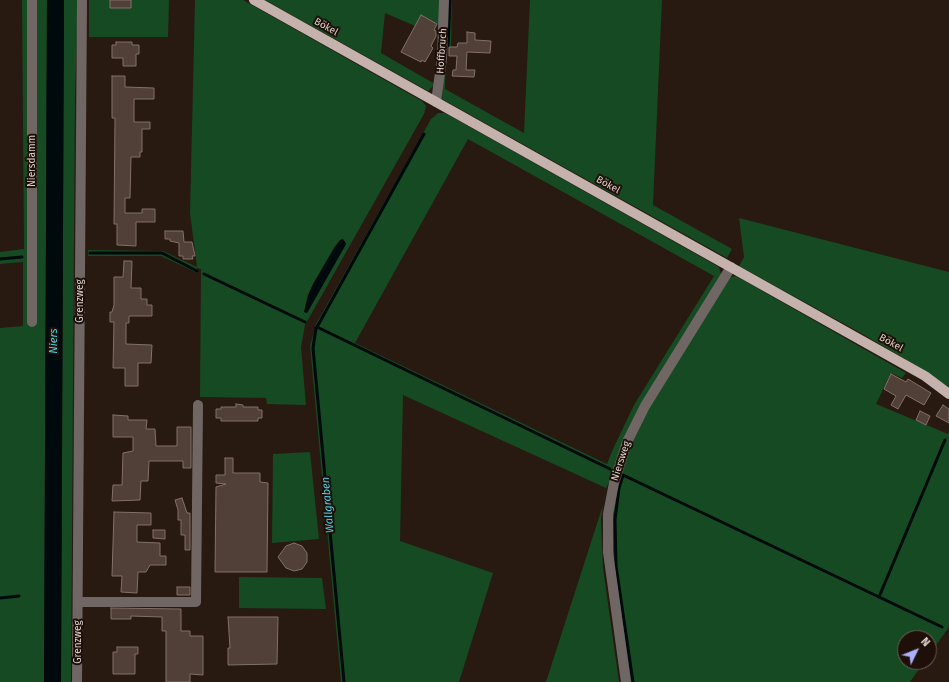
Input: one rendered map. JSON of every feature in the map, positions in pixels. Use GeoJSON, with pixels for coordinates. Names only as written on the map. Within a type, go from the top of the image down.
{"type":"FeatureCollection","features":[{"type":"Feature","properties":{"kind":"main road","name":"Bökel"},"geometry":{"type":"LineString","coordinates":[[254,0],[925,376],[949,394]]}},
{"type":"Feature","properties":{"kind":"street","name":"Niersdamm"},"geometry":{"type":"LineString","coordinates":[[32,0],[32,322]]}},
{"type":"Feature","properties":{"kind":"street","name":"Grenzweg"},"geometry":{"type":"LineString","coordinates":[[78,682],[82,0]]}},
{"type":"Feature","properties":{"kind":"street","name":"Hoffbruch"},"geometry":{"type":"LineString","coordinates":[[436,102],[441,64],[444,0]]}},
{"type":"Feature","properties":{"kind":"street","name":"Niersweg"},"geometry":{"type":"LineString","coordinates":[[626,682],[608,552],[608,518],[614,483],[625,448],[641,413],[731,267]]}},
{"type":"Feature","properties":{"kind":"street"},"geometry":{"type":"LineString","coordinates":[[78,602],[196,602],[198,405]]}},
{"type":"Feature","properties":{"kind":"green space"},"geometry":{"type":"Polygon","coordinates":[[[22,0],[47,0],[44,682],[0,682],[0,328],[23,326],[23,262],[0,264],[0,252],[24,249],[22,0]]]}},
{"type":"Feature","properties":{"kind":"green space"},"geometry":{"type":"Polygon","coordinates":[[[64,0],[78,0],[75,98],[71,682],[61,682],[64,0]]]}},
{"type":"Feature","properties":{"kind":"green space"},"geometry":{"type":"Polygon","coordinates":[[[89,0],[169,0],[168,37],[89,37],[89,0]]]}},
{"type":"Feature","properties":{"kind":"green space"},"geometry":{"type":"Polygon","coordinates":[[[195,0],[243,0],[422,101],[426,106],[424,114],[305,325],[301,347],[306,405],[267,404],[266,398],[200,397],[201,269],[197,268],[197,273],[161,256],[88,256],[88,250],[163,251],[197,267],[190,213],[195,0]],[[340,240],[307,313],[346,244],[345,241],[340,240]]]}},
{"type":"Feature","properties":{"kind":"green space"},"geometry":{"type":"Polygon","coordinates":[[[265,0],[440,0],[439,25],[421,15],[415,26],[385,13],[381,53],[435,84],[428,91],[265,0]]]}},
{"type":"Feature","properties":{"kind":"green space"},"geometry":{"type":"Polygon","coordinates":[[[448,0],[452,0],[451,47],[446,46],[445,89],[524,133],[530,0],[662,0],[653,205],[732,249],[727,258],[442,99],[448,0]]]}},
{"type":"Feature","properties":{"kind":"green space"},"geometry":{"type":"Polygon","coordinates":[[[438,113],[445,113],[719,267],[721,274],[606,488],[403,395],[400,541],[493,573],[459,682],[341,682],[310,346],[316,324],[431,119],[438,113]],[[468,139],[355,343],[607,464],[634,405],[714,276],[468,139]]]}},
{"type":"Feature","properties":{"kind":"green space"},"geometry":{"type":"Polygon","coordinates":[[[739,218],[949,272],[949,388],[929,373],[859,332],[739,266],[744,257],[739,218]]]}},
{"type":"Feature","properties":{"kind":"green space"},"geometry":{"type":"Polygon","coordinates":[[[736,276],[906,373],[902,378],[891,373],[876,404],[948,434],[949,431],[949,627],[937,644],[937,630],[897,630],[897,670],[918,670],[910,682],[629,682],[613,567],[612,520],[616,487],[633,434],[730,277],[736,276]]]}},
{"type":"Feature","properties":{"kind":"green space"},"geometry":{"type":"Polygon","coordinates":[[[310,452],[319,539],[272,543],[273,454],[310,452]]]}},
{"type":"Feature","properties":{"kind":"green space"},"geometry":{"type":"Polygon","coordinates":[[[603,505],[601,520],[603,568],[619,682],[546,682],[603,505]]]}},
{"type":"Feature","properties":{"kind":"green space"},"geometry":{"type":"Polygon","coordinates":[[[239,577],[322,578],[326,609],[239,608],[239,577]]]}},
{"type":"Feature","properties":{"kind":"water","name":"Niers"},"geometry":{"type":"Polygon","coordinates":[[[47,0],[64,0],[61,682],[44,682],[47,0]]]}},
{"type":"Feature","properties":{"kind":"water"},"geometry":{"type":"Polygon","coordinates":[[[343,239],[346,244],[307,313],[304,312],[308,295],[313,284],[334,248],[340,240],[343,239]]]}},
{"type":"Feature","properties":{"kind":"building"},"geometry":{"type":"Polygon","coordinates":[[[110,0],[131,0],[131,8],[110,8],[110,0]]]}},
{"type":"Feature","properties":{"kind":"building"},"geometry":{"type":"Polygon","coordinates":[[[421,15],[437,24],[434,30],[436,31],[436,36],[431,46],[433,48],[425,62],[422,60],[421,62],[401,52],[421,15]]]}},
{"type":"Feature","properties":{"kind":"building"},"geometry":{"type":"Polygon","coordinates":[[[467,32],[475,33],[475,40],[491,41],[490,53],[467,52],[466,70],[475,70],[474,77],[452,76],[453,70],[456,70],[457,56],[449,56],[449,47],[457,47],[458,43],[467,43],[467,32]]]}},
{"type":"Feature","properties":{"kind":"building"},"geometry":{"type":"Polygon","coordinates":[[[116,42],[132,42],[132,45],[139,45],[139,54],[136,54],[136,66],[123,66],[123,58],[112,58],[112,45],[116,45],[116,42]]]}},
{"type":"Feature","properties":{"kind":"building"},"geometry":{"type":"Polygon","coordinates":[[[112,76],[125,76],[125,87],[154,88],[154,99],[134,99],[134,122],[150,122],[150,129],[142,129],[142,152],[140,152],[140,157],[131,157],[130,198],[125,198],[125,213],[142,213],[142,209],[155,209],[155,222],[136,222],[136,246],[117,245],[117,224],[114,224],[115,118],[112,118],[112,76]]]}},
{"type":"Feature","properties":{"kind":"building"},"geometry":{"type":"Polygon","coordinates":[[[165,231],[183,231],[184,242],[192,242],[195,256],[192,256],[193,259],[183,259],[183,256],[179,256],[179,243],[170,241],[170,239],[165,239],[165,231]]]}},
{"type":"Feature","properties":{"kind":"building"},"geometry":{"type":"Polygon","coordinates":[[[124,261],[132,261],[131,288],[141,288],[141,299],[147,299],[147,305],[152,305],[152,316],[129,316],[129,323],[126,323],[126,344],[152,345],[151,363],[138,363],[138,386],[125,386],[125,368],[113,368],[114,322],[110,322],[110,312],[112,312],[114,305],[114,277],[123,277],[124,261]]]}},
{"type":"Feature","properties":{"kind":"building"},"geometry":{"type":"Polygon","coordinates":[[[891,374],[906,382],[908,379],[931,393],[924,405],[906,395],[898,409],[891,405],[896,396],[884,389],[891,374]]]}},
{"type":"Feature","properties":{"kind":"building"},"geometry":{"type":"Polygon","coordinates":[[[236,404],[243,405],[243,407],[258,407],[258,410],[262,410],[262,418],[258,418],[258,421],[221,421],[221,418],[216,418],[216,409],[221,409],[221,407],[236,407],[236,404]]]}},
{"type":"Feature","properties":{"kind":"building"},"geometry":{"type":"Polygon","coordinates":[[[943,405],[949,409],[949,423],[936,416],[943,405]]]}},
{"type":"Feature","properties":{"kind":"building"},"geometry":{"type":"Polygon","coordinates":[[[920,411],[930,416],[926,425],[916,420],[920,411]]]}},
{"type":"Feature","properties":{"kind":"building"},"geometry":{"type":"Polygon","coordinates":[[[113,415],[128,416],[128,420],[147,420],[146,429],[155,429],[156,446],[177,446],[177,427],[191,427],[191,468],[183,468],[183,461],[149,461],[148,481],[141,481],[140,500],[112,501],[113,485],[122,485],[123,453],[133,451],[133,437],[113,437],[113,415]]]}},
{"type":"Feature","properties":{"kind":"building"},"geometry":{"type":"Polygon","coordinates":[[[225,458],[233,458],[233,473],[260,473],[260,482],[268,483],[267,572],[215,572],[216,487],[226,484],[216,483],[216,475],[225,475],[225,458]]]}},
{"type":"Feature","properties":{"kind":"building"},"geometry":{"type":"Polygon","coordinates":[[[182,498],[187,513],[190,513],[190,550],[185,550],[185,535],[181,535],[181,520],[178,520],[178,510],[175,500],[182,498]]]}},
{"type":"Feature","properties":{"kind":"building"},"geometry":{"type":"Polygon","coordinates":[[[114,512],[151,513],[151,525],[137,525],[137,542],[160,543],[160,556],[166,556],[166,565],[150,565],[146,572],[138,572],[137,593],[121,592],[122,576],[112,576],[114,512]]]}},
{"type":"Feature","properties":{"kind":"building"},"geometry":{"type":"Polygon","coordinates":[[[153,530],[165,530],[165,539],[153,538],[153,530]]]}},
{"type":"Feature","properties":{"kind":"building"},"geometry":{"type":"Polygon","coordinates":[[[294,543],[302,546],[307,553],[307,562],[302,569],[294,571],[286,568],[278,557],[286,546],[294,543]]]}},
{"type":"Feature","properties":{"kind":"building"},"geometry":{"type":"Polygon","coordinates":[[[177,587],[190,587],[190,595],[177,595],[177,587]]]}},
{"type":"Feature","properties":{"kind":"building"},"geometry":{"type":"Polygon","coordinates":[[[111,608],[181,609],[181,631],[190,631],[190,636],[203,636],[203,675],[190,674],[190,682],[166,682],[166,631],[162,631],[162,617],[131,616],[131,619],[111,619],[111,608]]]}},
{"type":"Feature","properties":{"kind":"building"},"geometry":{"type":"Polygon","coordinates":[[[228,617],[278,617],[277,664],[228,665],[228,648],[230,648],[228,617]]]}},
{"type":"Feature","properties":{"kind":"building"},"geometry":{"type":"Polygon","coordinates":[[[117,647],[138,647],[138,654],[135,654],[135,674],[113,674],[113,652],[117,652],[117,647]]]}},
{"type":"Feature","properties":{"kind":"waterway"},"geometry":{"type":"LineString","coordinates":[[448,46],[450,0]]}},
{"type":"Feature","properties":{"kind":"waterway"},"geometry":{"type":"LineString","coordinates":[[424,134],[317,327],[610,469]]}},
{"type":"Feature","properties":{"kind":"waterway","name":"Wallgraben"},"geometry":{"type":"LineString","coordinates":[[90,253],[162,253],[197,271]]}},
{"type":"Feature","properties":{"kind":"waterway"},"geometry":{"type":"LineString","coordinates":[[0,259],[22,257]]}},
{"type":"Feature","properties":{"kind":"waterway","name":"Wallgraben"},"geometry":{"type":"LineString","coordinates":[[204,274],[305,322]]}},
{"type":"Feature","properties":{"kind":"waterway","name":"Wallgraben"},"geometry":{"type":"LineString","coordinates":[[316,328],[313,348],[344,682]]}},
{"type":"Feature","properties":{"kind":"waterway"},"geometry":{"type":"LineString","coordinates":[[879,597],[945,440]]}},
{"type":"Feature","properties":{"kind":"waterway"},"geometry":{"type":"LineString","coordinates":[[633,682],[616,566],[615,520],[619,488],[623,475],[942,627]]}},
{"type":"Feature","properties":{"kind":"waterway"},"geometry":{"type":"LineString","coordinates":[[0,598],[19,596]]}}]}
